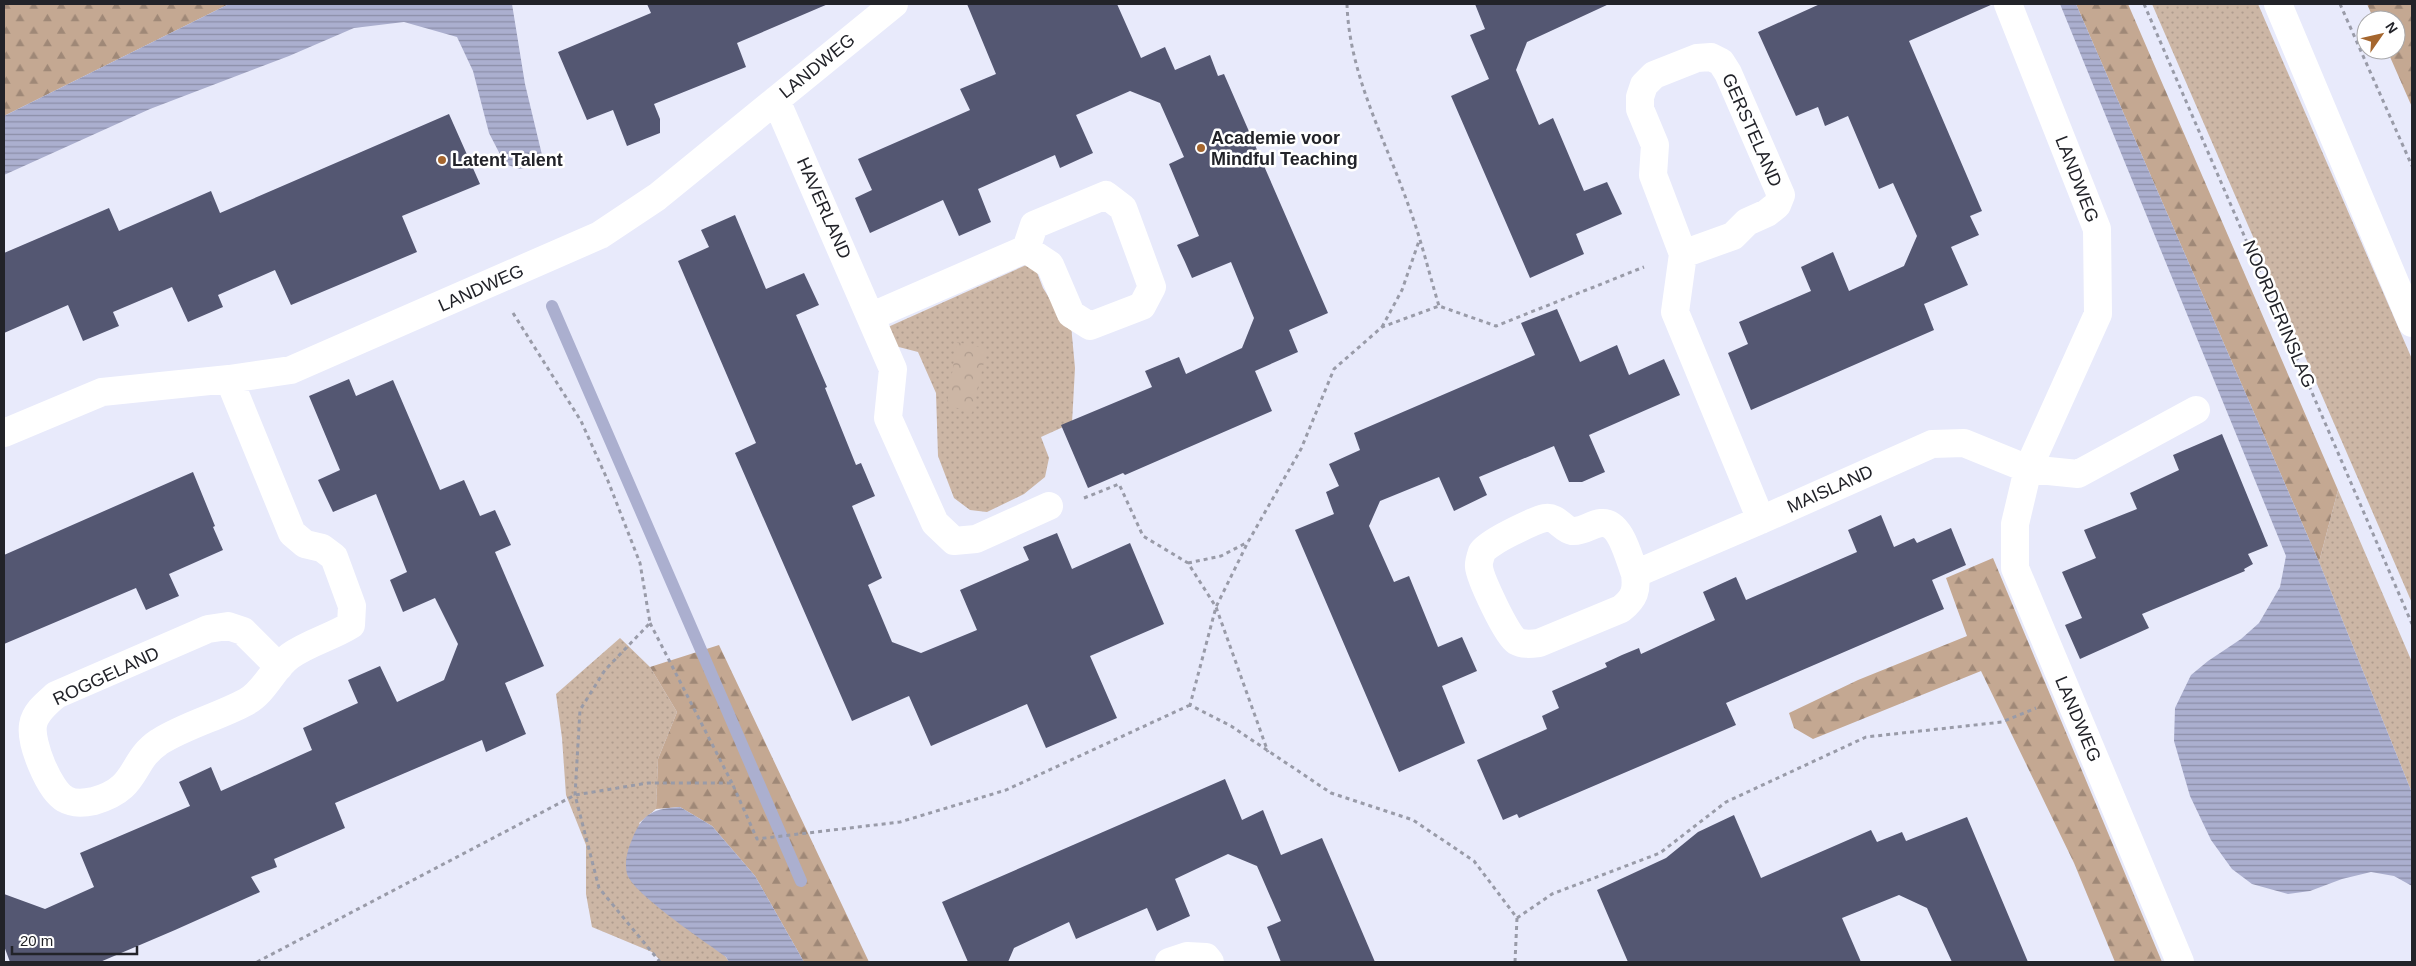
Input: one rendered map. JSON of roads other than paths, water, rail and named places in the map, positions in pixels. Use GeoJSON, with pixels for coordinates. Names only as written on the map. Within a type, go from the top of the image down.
{"type":"FeatureCollection","features":[{"type":"Feature","properties":{"kind":"street","name":"LANDWEG"},"geometry":{"type":"LineString","coordinates":[[4,433],[102,392],[229,379],[291,370],[494,283],[600,235],[657,197],[894,4]]}},
{"type":"Feature","properties":{"kind":"street","name":"LANDWEG"},"geometry":{"type":"LineString","coordinates":[[2008,4],[2097,229],[2098,314],[2028,469],[2015,524],[2015,568],[2180,962]]}},
{"type":"Feature","properties":{"kind":"street"},"geometry":{"type":"LineString","coordinates":[[2278,4],[2412,323]]}},
{"type":"Feature","properties":{"kind":"street","name":"GERSTELAND"},"geometry":{"type":"LineString","coordinates":[[1683,254],[1733,236],[1747,222],[1767,213],[1777,205],[1781,195],[1728,73],[1721,62],[1711,57],[1697,58],[1654,75],[1644,85],[1640,97],[1640,109],[1655,146],[1653,175],[1683,254],[1675,312],[1761,520]]}},
{"type":"Feature","properties":{"kind":"street","name":"HAVERLAND"},"geometry":{"type":"LineString","coordinates":[[776,100],[872,316],[893,369],[888,418],[935,523],[954,541],[976,539],[1049,506]]}},
{"type":"Feature","properties":{"kind":"street"},"geometry":{"type":"LineString","coordinates":[[872,316],[1026,249],[1034,225],[1106,195],[1123,208],[1152,287],[1142,306],[1090,326],[1071,314],[1050,265],[1026,249]]}},
{"type":"Feature","properties":{"kind":"street","name":"ROGGELAND"},"geometry":{"type":"LineString","coordinates":[[229,379],[292,533],[305,544],[322,548],[334,557],[352,606],[351,625],[290,656],[247,702],[160,742],[144,755],[134,774],[124,786],[112,795],[77,803],[64,799],[53,788],[33,740],[33,723],[42,706],[56,695],[208,630],[228,626],[243,631],[279,667]]}},
{"type":"Feature","properties":{"kind":"street"},"geometry":{"type":"LineString","coordinates":[[2028,469],[2078,474],[2196,410]]}},
{"type":"Feature","properties":{"kind":"street","name":"MAISLAND"},"geometry":{"type":"LineString","coordinates":[[1635,574],[1932,444],[1964,443],[2028,469]]}},
{"type":"Feature","properties":{"kind":"street"},"geometry":{"type":"LineString","coordinates":[[1546,518],[1558,520],[1569,530],[1581,531],[1600,523],[1610,524],[1616,530],[1635,574],[1637,589],[1631,601],[1622,609],[1539,643],[1526,644],[1515,641],[1505,630],[1478,567],[1483,550],[1494,540],[1546,518]]}},
{"type":"Feature","properties":{"kind":"street"},"geometry":{"type":"LineString","coordinates":[[1169,962],[1187,956],[1206,957],[1210,962]]}},
{"type":"Feature","properties":{"kind":"water"},"geometry":{"type":"Polygon","coordinates":[[[229,4],[512,4],[525,84],[542,155],[539,166],[519,169],[505,164],[489,133],[473,71],[457,37],[404,22],[354,28],[289,56],[150,109],[4,175],[4,116],[229,4]]]}},
{"type":"Feature","properties":{"kind":"water"},"geometry":{"type":"Polygon","coordinates":[[[2060,4],[2076,4],[2319,562],[2412,793],[2412,886],[2394,876],[2371,872],[2342,879],[2310,891],[2288,894],[2252,884],[2232,869],[2211,840],[2190,796],[2174,741],[2175,708],[2191,675],[2241,639],[2259,623],[2280,587],[2286,556],[2060,4]]]}},
{"type":"Feature","properties":{"kind":"water"},"geometry":{"type":"Polygon","coordinates":[[[680,807],[712,826],[755,876],[804,962],[729,962],[726,957],[656,905],[632,883],[627,874],[626,859],[633,837],[641,822],[651,813],[680,807]]]}},
{"type":"Feature","properties":{"kind":"waterway"},"geometry":{"type":"LineString","coordinates":[[552,306],[801,881]]}},
{"type":"Feature","properties":{"kind":"place","name":"Academie voor Mindful Teaching"},"geometry":{"type":"Point","coordinates":[1201,148]}},
{"type":"Feature","properties":{"kind":"place","name":"Latent Talent"},"geometry":{"type":"Point","coordinates":[442,160]}}]}
